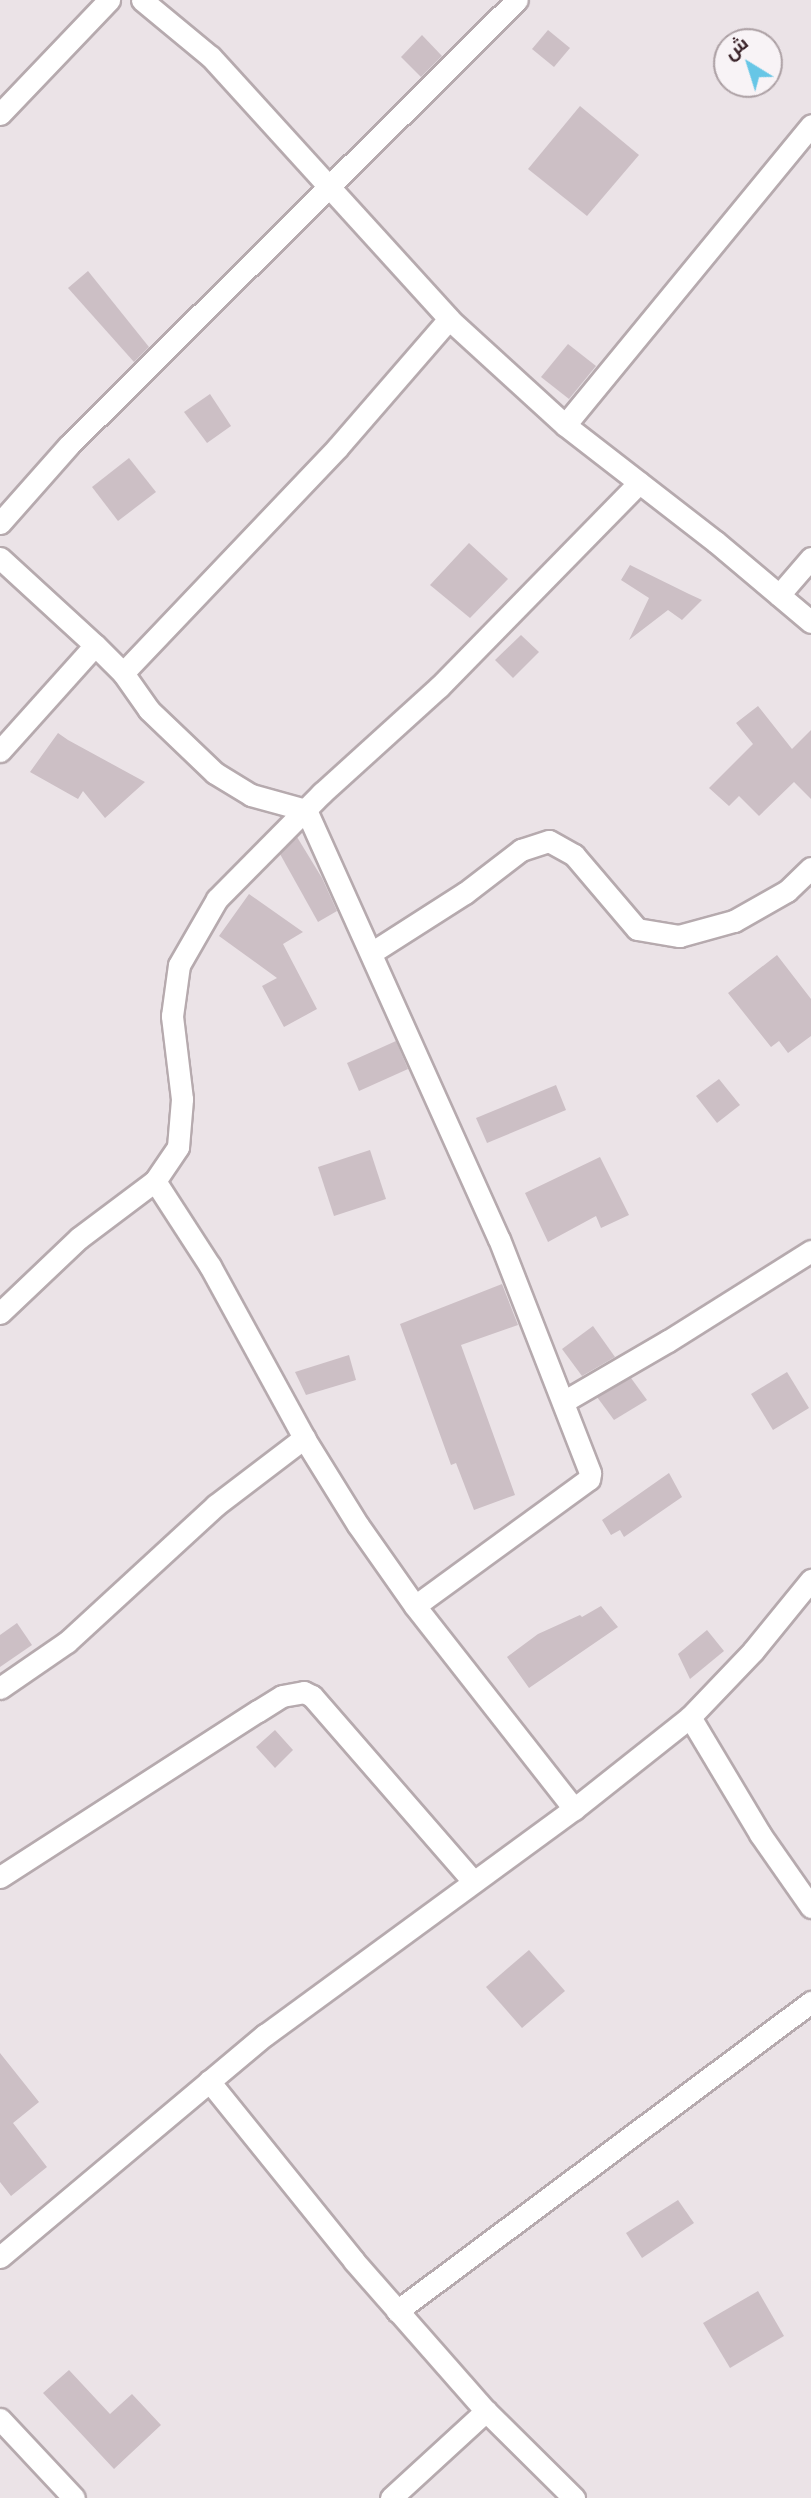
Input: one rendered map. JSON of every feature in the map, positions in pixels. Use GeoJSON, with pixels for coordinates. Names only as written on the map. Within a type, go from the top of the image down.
{"type":"FeatureCollection","features":[{"type":"Feature","properties":{"kind":"street"},"geometry":{"type":"LineString","coordinates":[[0,114],[109,0]]}},
{"type":"Feature","properties":{"kind":"street"},"geometry":{"type":"LineString","coordinates":[[142,0],[211,57],[449,319],[565,425],[811,622]]}},
{"type":"Feature","properties":{"kind":"street"},"geometry":{"type":"LineString","coordinates":[[0,523],[69,445],[329,190],[517,0]]}},
{"type":"Feature","properties":{"kind":"street"},"geometry":{"type":"LineString","coordinates":[[565,425],[807,133]]}},
{"type":"Feature","properties":{"kind":"street"},"geometry":{"type":"LineString","coordinates":[[123,673],[338,447],[449,319]]}},
{"type":"Feature","properties":{"kind":"street"},"geometry":{"type":"LineString","coordinates":[[0,1313],[79,1238],[155,1181],[178,1147],[182,1120],[172,1016],[178,965],[217,899],[306,810],[448,678],[639,483]]}},
{"type":"Feature","properties":{"kind":"street"},"geometry":{"type":"LineString","coordinates":[[0,558],[123,673],[149,710],[215,773],[251,795],[306,810]]}},
{"type":"Feature","properties":{"kind":"street"},"geometry":{"type":"LineString","coordinates":[[779,595],[811,558]]}},
{"type":"Feature","properties":{"kind":"street"},"geometry":{"type":"LineString","coordinates":[[0,751],[95,645]]}},
{"type":"Feature","properties":{"kind":"street"},"geometry":{"type":"LineString","coordinates":[[306,810],[499,1239],[590,1473],[587,1483],[415,1606]]}},
{"type":"Feature","properties":{"kind":"street"},"geometry":{"type":"LineString","coordinates":[[371,953],[465,893],[521,850],[549,841],[574,855],[638,929],[679,936],[734,921],[787,891],[811,868]]}},
{"type":"Feature","properties":{"kind":"street"},"geometry":{"type":"LineString","coordinates":[[155,1181],[210,1266],[304,1438],[358,1525],[415,1606],[574,1809]]}},
{"type":"Feature","properties":{"kind":"street"},"geometry":{"type":"LineString","coordinates":[[563,1402],[668,1342],[811,1251]]}},
{"type":"Feature","properties":{"kind":"street"},"geometry":{"type":"LineString","coordinates":[[0,1688],[67,1643],[216,1505],[304,1438]]}},
{"type":"Feature","properties":{"kind":"street"},"geometry":{"type":"LineString","coordinates":[[0,2257],[265,2035],[574,1809],[690,1717],[753,1651],[811,1580]]}},
{"type":"Feature","properties":{"kind":"street"},"geometry":{"type":"LineString","coordinates":[[0,1877],[282,1696],[304,1692],[312,1696],[473,1881]]}},
{"type":"Feature","properties":{"kind":"street"},"geometry":{"type":"LineString","coordinates":[[690,1717],[760,1834],[811,1907]]}},
{"type":"Feature","properties":{"kind":"street"},"geometry":{"type":"LineString","coordinates":[[397,2311],[811,2002]]}},
{"type":"Feature","properties":{"kind":"street"},"geometry":{"type":"LineString","coordinates":[[208,2081],[397,2311],[486,2412],[574,2498]]}},
{"type":"Feature","properties":{"kind":"street"},"geometry":{"type":"LineString","coordinates":[[391,2498],[486,2412]]}},
{"type":"Feature","properties":{"kind":"street"},"geometry":{"type":"LineString","coordinates":[[0,2419],[74,2498]]}},
{"type":"Feature","properties":{"kind":"building"},"geometry":{"type":"Polygon","coordinates":[[[548,30],[570,48],[554,67],[532,49],[548,30]]]}},
{"type":"Feature","properties":{"kind":"building"},"geometry":{"type":"Polygon","coordinates":[[[422,35],[442,56],[421,77],[401,57],[422,35]]]}},
{"type":"Feature","properties":{"kind":"building"},"geometry":{"type":"Polygon","coordinates":[[[580,106],[639,155],[587,216],[528,169],[580,106]]]}},
{"type":"Feature","properties":{"kind":"building"},"geometry":{"type":"Polygon","coordinates":[[[88,271],[149,347],[134,362],[68,288],[88,271]]]}},
{"type":"Feature","properties":{"kind":"building"},"geometry":{"type":"Polygon","coordinates":[[[568,344],[596,366],[569,399],[541,377],[568,344]]]}},
{"type":"Feature","properties":{"kind":"building"},"geometry":{"type":"Polygon","coordinates":[[[210,394],[231,426],[207,443],[184,412],[210,394]]]}},
{"type":"Feature","properties":{"kind":"building"},"geometry":{"type":"Polygon","coordinates":[[[129,458],[156,492],[118,521],[92,487],[129,458]]]}},
{"type":"Feature","properties":{"kind":"building"},"geometry":{"type":"Polygon","coordinates":[[[469,543],[508,579],[470,618],[430,585],[469,543]]]}},
{"type":"Feature","properties":{"kind":"building"},"geometry":{"type":"Polygon","coordinates":[[[630,565],[702,600],[682,620],[668,610],[629,640],[649,598],[621,580],[630,565]]]}},
{"type":"Feature","properties":{"kind":"building"},"geometry":{"type":"Polygon","coordinates":[[[521,635],[539,652],[513,678],[495,660],[521,635]]]}},
{"type":"Feature","properties":{"kind":"building"},"geometry":{"type":"Polygon","coordinates":[[[758,706],[792,749],[811,730],[811,799],[794,782],[759,816],[739,796],[729,806],[709,788],[753,744],[736,723],[758,706]]]}},
{"type":"Feature","properties":{"kind":"building"},"geometry":{"type":"Polygon","coordinates":[[[58,733],[145,782],[105,818],[83,791],[78,799],[30,772],[58,733]]]}},
{"type":"Feature","properties":{"kind":"building"},"geometry":{"type":"Polygon","coordinates":[[[297,837],[322,878],[337,911],[318,922],[280,854],[297,837]]]}},
{"type":"Feature","properties":{"kind":"building"},"geometry":{"type":"Polygon","coordinates":[[[249,894],[303,932],[283,944],[317,1009],[284,1027],[262,986],[277,978],[219,936],[249,894]]]}},
{"type":"Feature","properties":{"kind":"building"},"geometry":{"type":"Polygon","coordinates":[[[777,955],[811,999],[811,1036],[788,1053],[779,1041],[771,1047],[728,993],[777,955]]]}},
{"type":"Feature","properties":{"kind":"building"},"geometry":{"type":"Polygon","coordinates":[[[396,1041],[408,1069],[359,1091],[347,1063],[396,1041]]]}},
{"type":"Feature","properties":{"kind":"building"},"geometry":{"type":"Polygon","coordinates":[[[719,1079],[740,1105],[717,1123],[696,1096],[719,1079]]]}},
{"type":"Feature","properties":{"kind":"building"},"geometry":{"type":"Polygon","coordinates":[[[556,1085],[566,1110],[487,1143],[476,1118],[556,1085]]]}},
{"type":"Feature","properties":{"kind":"building"},"geometry":{"type":"Polygon","coordinates":[[[370,1150],[386,1199],[334,1216],[318,1167],[370,1150]]]}},
{"type":"Feature","properties":{"kind":"building"},"geometry":{"type":"Polygon","coordinates":[[[600,1157],[629,1215],[601,1228],[596,1216],[548,1242],[525,1193],[600,1157]]]}},
{"type":"Feature","properties":{"kind":"building"},"geometry":{"type":"Polygon","coordinates":[[[502,1284],[518,1325],[461,1345],[515,1495],[474,1510],[456,1463],[451,1465],[400,1324],[502,1284]]]}},
{"type":"Feature","properties":{"kind":"building"},"geometry":{"type":"Polygon","coordinates":[[[593,1326],[615,1357],[582,1376],[562,1349],[593,1326]]]}},
{"type":"Feature","properties":{"kind":"building"},"geometry":{"type":"Polygon","coordinates":[[[349,1355],[356,1380],[306,1395],[295,1372],[349,1355]]]}},
{"type":"Feature","properties":{"kind":"building"},"geometry":{"type":"Polygon","coordinates":[[[787,1372],[809,1408],[773,1430],[751,1394],[787,1372]]]}},
{"type":"Feature","properties":{"kind":"building"},"geometry":{"type":"Polygon","coordinates":[[[631,1378],[647,1400],[614,1420],[597,1397],[631,1378]]]}},
{"type":"Feature","properties":{"kind":"building"},"geometry":{"type":"Polygon","coordinates":[[[669,1473],[682,1497],[624,1537],[620,1530],[611,1535],[602,1520],[669,1473]]]}},
{"type":"Feature","properties":{"kind":"building"},"geometry":{"type":"Polygon","coordinates":[[[601,1606],[618,1627],[529,1688],[507,1657],[538,1634],[580,1615],[582,1617],[601,1606]]]}},
{"type":"Feature","properties":{"kind":"building"},"geometry":{"type":"Polygon","coordinates":[[[17,1623],[32,1645],[0,1667],[0,1635],[17,1623]]]}},
{"type":"Feature","properties":{"kind":"building"},"geometry":{"type":"Polygon","coordinates":[[[707,1630],[724,1651],[690,1679],[678,1654],[707,1630]]]}},
{"type":"Feature","properties":{"kind":"building"},"geometry":{"type":"Polygon","coordinates":[[[275,1730],[293,1750],[275,1768],[256,1747],[275,1730]]]}},
{"type":"Feature","properties":{"kind":"building"},"geometry":{"type":"Polygon","coordinates":[[[529,1950],[565,1991],[522,2028],[486,1987],[529,1950]]]}},
{"type":"Feature","properties":{"kind":"building"},"geometry":{"type":"Polygon","coordinates":[[[0,2053],[39,2102],[13,2123],[47,2167],[11,2196],[0,2182],[0,2053]]]}},
{"type":"Feature","properties":{"kind":"building"},"geometry":{"type":"Polygon","coordinates":[[[678,2200],[694,2223],[642,2258],[626,2233],[678,2200]]]}},
{"type":"Feature","properties":{"kind":"building"},"geometry":{"type":"Polygon","coordinates":[[[758,2291],[784,2336],[730,2368],[703,2323],[758,2291]]]}},
{"type":"Feature","properties":{"kind":"building"},"geometry":{"type":"Polygon","coordinates":[[[69,2370],[110,2414],[132,2394],[161,2425],[114,2469],[43,2393],[69,2370]]]}}]}
